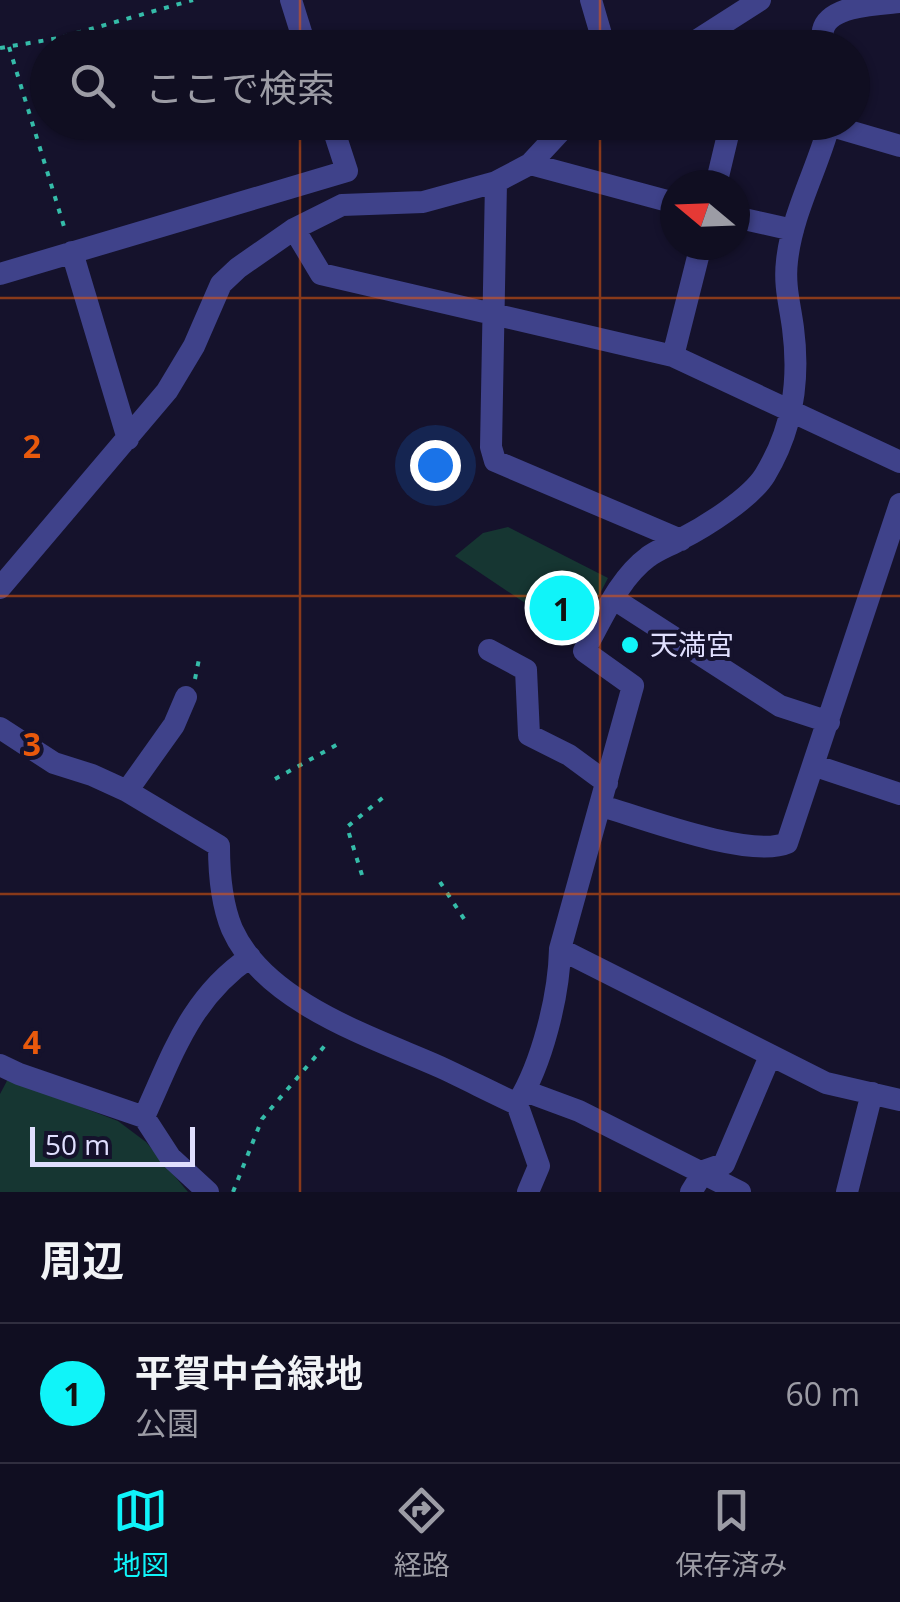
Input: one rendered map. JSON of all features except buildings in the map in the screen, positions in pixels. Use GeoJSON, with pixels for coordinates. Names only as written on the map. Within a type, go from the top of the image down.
{"type":"FeatureCollection","features":[{"type":"Feature","properties":{"kind":"street"},"geometry":{"type":"LineString","coordinates":[[291,0],[300,30]]}},
{"type":"Feature","properties":{"kind":"street"},"geometry":{"type":"LineString","coordinates":[[590,0],[599,30]]}},
{"type":"Feature","properties":{"kind":"street"},"geometry":{"type":"LineString","coordinates":[[824,30],[831,17],[865,4],[900,2]]}},
{"type":"Feature","properties":{"kind":"street"},"geometry":{"type":"LineString","coordinates":[[711,30],[749,4]]}},
{"type":"Feature","properties":{"kind":"street"},"geometry":{"type":"LineString","coordinates":[[870,137],[900,146]]}},
{"type":"Feature","properties":{"kind":"street"},"geometry":{"type":"LineString","coordinates":[[337,140],[356,202]]}},
{"type":"Feature","properties":{"kind":"street"},"geometry":{"type":"LineString","coordinates":[[0,588],[167,391],[194,346],[221,284],[294,229],[342,205],[423,202],[496,182],[530,164],[552,140]]}},
{"type":"Feature","properties":{"kind":"street"},"geometry":{"type":"LineString","coordinates":[[720,170],[727,140]]}},
{"type":"Feature","properties":{"kind":"street"},"geometry":{"type":"LineString","coordinates":[[528,1192],[538,1166],[521,1098],[557,988],[560,949],[633,686],[584,651],[625,580],[648,556],[681,540],[745,498],[764,477],[793,410],[796,371],[786,292],[793,230],[821,140]]}},
{"type":"Feature","properties":{"kind":"street"},"geometry":{"type":"LineString","coordinates":[[530,164],[660,199]]}},
{"type":"Feature","properties":{"kind":"street"},"geometry":{"type":"LineString","coordinates":[[0,274],[346,171]]}},
{"type":"Feature","properties":{"kind":"street"},"geometry":{"type":"LineString","coordinates":[[496,182],[491,447],[495,460],[681,540]]}},
{"type":"Feature","properties":{"kind":"street"},"geometry":{"type":"LineString","coordinates":[[750,221],[793,230]]}},
{"type":"Feature","properties":{"kind":"street"},"geometry":{"type":"LineString","coordinates":[[294,229],[320,274],[673,356],[900,462]]}},
{"type":"Feature","properties":{"kind":"street"},"geometry":{"type":"LineString","coordinates":[[72,252],[128,439]]}},
{"type":"Feature","properties":{"kind":"street"},"geometry":{"type":"LineString","coordinates":[[673,356],[698,260]]}},
{"type":"Feature","properties":{"kind":"street"},"geometry":{"type":"LineString","coordinates":[[489,650],[526,670],[529,735],[569,754],[604,794],[722,841],[776,848],[786,843],[900,504]]}},
{"type":"Feature","properties":{"kind":"street"},"geometry":{"type":"LineString","coordinates":[[614,599],[780,706],[829,722]]}},
{"type":"Feature","properties":{"kind":"street"},"geometry":{"type":"LineString","coordinates":[[127,792],[174,725],[186,697]]}},
{"type":"Feature","properties":{"kind":"street"},"geometry":{"type":"LineString","coordinates":[[0,728],[54,764],[92,775],[127,792],[219,846],[232,929],[250,958],[275,981],[342,1024],[521,1098],[579,1111],[740,1192]]}},
{"type":"Feature","properties":{"kind":"street"},"geometry":{"type":"LineString","coordinates":[[813,766],[900,794]]}},
{"type":"Feature","properties":{"kind":"street"},"geometry":{"type":"LineString","coordinates":[[560,949],[826,1082],[900,1100]]}},
{"type":"Feature","properties":{"kind":"street"},"geometry":{"type":"LineString","coordinates":[[144,1117],[198,1005],[223,975],[250,958]]}},
{"type":"Feature","properties":{"kind":"street"},"geometry":{"type":"LineString","coordinates":[[691,1192],[704,1172],[724,1164],[770,1056]]}},
{"type":"Feature","properties":{"kind":"street"},"geometry":{"type":"LineString","coordinates":[[0,1065],[144,1117],[170,1157],[208,1192]]}},
{"type":"Feature","properties":{"kind":"street"},"geometry":{"type":"LineString","coordinates":[[847,1192],[872,1093]]}},
{"type":"Feature","properties":{"kind":"path"},"geometry":{"type":"LineString","coordinates":[[87,30],[193,0]]}},
{"type":"Feature","properties":{"kind":"path"},"geometry":{"type":"LineString","coordinates":[[0,48],[30,43]]}},
{"type":"Feature","properties":{"kind":"path"},"geometry":{"type":"LineString","coordinates":[[9,47],[30,115]]}},
{"type":"Feature","properties":{"kind":"path"},"geometry":{"type":"LineString","coordinates":[[38,140],[72,252]]}},
{"type":"Feature","properties":{"kind":"path"},"geometry":{"type":"LineString","coordinates":[[275,779],[340,742]]}},
{"type":"Feature","properties":{"kind":"path"},"geometry":{"type":"LineString","coordinates":[[362,874],[346,827],[386,795]]}},
{"type":"Feature","properties":{"kind":"path"},"geometry":{"type":"LineString","coordinates":[[440,882],[468,925]]}},
{"type":"Feature","properties":{"kind":"path"},"geometry":{"type":"LineString","coordinates":[[233,1192],[262,1119],[342,1024]]}},
{"type":"Feature","properties":{"kind":"green space"},"geometry":{"type":"Polygon","coordinates":[[[508,527],[608,578],[577,638],[455,556],[483,533],[508,527]]]}},
{"type":"Feature","properties":{"kind":"green space"},"geometry":{"type":"Polygon","coordinates":[[[8,1079],[118,1121],[146,1142],[188,1192],[0,1192],[0,1094],[8,1079]]]}},
{"type":"Feature","properties":{"kind":"place","name":"平賀中台緑地"},"geometry":{"type":"Point","coordinates":[562,608]}},
{"type":"Feature","properties":{"kind":"place","name":"天満宮"},"geometry":{"type":"Point","coordinates":[630,645]}}]}
